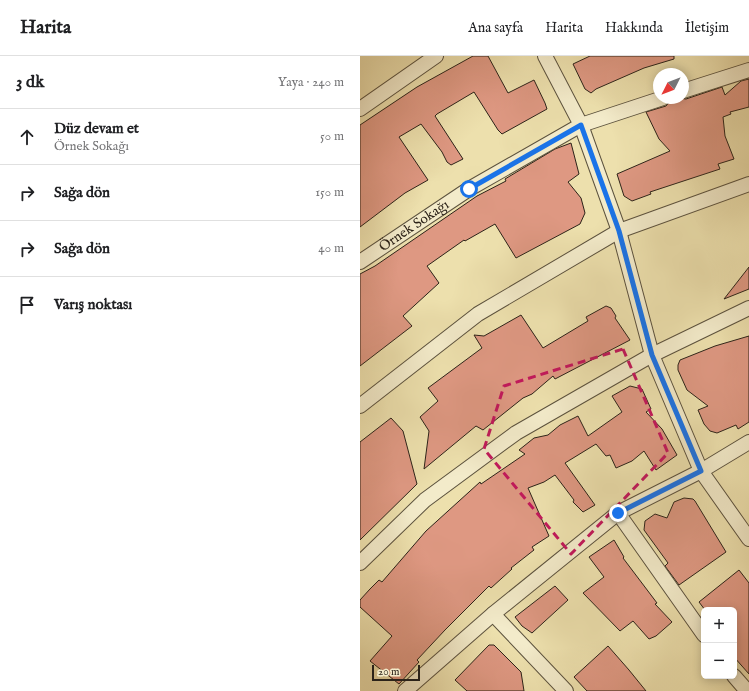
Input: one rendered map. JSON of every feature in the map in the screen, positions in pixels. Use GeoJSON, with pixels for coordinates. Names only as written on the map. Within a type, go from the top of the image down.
{"type":"FeatureCollection","features":[{"type":"Feature","properties":{"kind":"street"},"geometry":{"type":"LineString","coordinates":[[360,109],[436,56]]}},
{"type":"Feature","properties":{"kind":"street"},"geometry":{"type":"LineString","coordinates":[[545,56],[581,125],[619,231],[652,355],[701,471],[749,539]]}},
{"type":"Feature","properties":{"kind":"street"},"geometry":{"type":"LineString","coordinates":[[689,90],[749,70]]}},
{"type":"Feature","properties":{"kind":"street","name":"Örnek Sokağı"},"geometry":{"type":"LineString","coordinates":[[360,262],[469,189],[581,125],[653,101]]}},
{"type":"Feature","properties":{"kind":"street"},"geometry":{"type":"LineString","coordinates":[[360,406],[478,314],[619,231],[749,184]]}},
{"type":"Feature","properties":{"kind":"street"},"geometry":{"type":"LineString","coordinates":[[360,563],[425,500],[516,433],[652,355],[749,308]]}},
{"type":"Feature","properties":{"kind":"street"},"geometry":{"type":"LineString","coordinates":[[405,691],[493,614],[618,513],[701,471],[749,442]]}},
{"type":"Feature","properties":{"kind":"street"},"geometry":{"type":"LineString","coordinates":[[618,513],[701,631]]}},
{"type":"Feature","properties":{"kind":"street"},"geometry":{"type":"LineString","coordinates":[[493,614],[566,691]]}},
{"type":"Feature","properties":{"kind":"street"},"geometry":{"type":"LineString","coordinates":[[737,679],[747,691]]}},
{"type":"Feature","properties":{"kind":"highlighted area"},"geometry":{"type":"Polygon","coordinates":[[[623,349],[668,453],[571,554],[484,449],[504,386],[623,349]]]}},
{"type":"Feature","properties":{"kind":"building"},"geometry":{"type":"Polygon","coordinates":[[[473,56],[488,56],[508,93],[534,80],[547,109],[502,134],[474,92],[435,116],[463,159],[451,165],[447,162],[442,152],[421,124],[399,137],[428,180],[405,193],[360,227],[360,125],[417,87],[473,56]]]}},
{"type":"Feature","properties":{"kind":"building"},"geometry":{"type":"Polygon","coordinates":[[[590,56],[674,56],[674,59],[644,68],[596,89],[591,93],[585,89],[573,64],[590,56]]]}},
{"type":"Feature","properties":{"kind":"building"},"geometry":{"type":"Polygon","coordinates":[[[749,79],[749,107],[730,112],[731,114],[723,117],[725,136],[734,159],[718,164],[720,169],[650,192],[651,194],[632,201],[624,196],[617,174],[670,151],[659,139],[646,112],[666,106],[668,104],[689,104],[689,98],[722,87],[725,95],[741,81],[749,79]]]}},
{"type":"Feature","properties":{"kind":"building"},"geometry":{"type":"Polygon","coordinates":[[[571,143],[579,174],[568,182],[581,198],[585,213],[580,224],[516,258],[495,224],[465,241],[464,240],[427,266],[439,283],[403,316],[412,326],[360,366],[360,274],[375,266],[477,196],[506,181],[505,179],[555,149],[571,143]]]}},
{"type":"Feature","properties":{"kind":"building"},"geometry":{"type":"Polygon","coordinates":[[[749,267],[749,289],[724,299],[749,267]]]}},
{"type":"Feature","properties":{"kind":"building"},"geometry":{"type":"Polygon","coordinates":[[[606,306],[611,308],[616,316],[615,318],[630,340],[555,379],[553,376],[532,394],[523,398],[483,430],[476,426],[424,469],[429,431],[420,417],[438,401],[428,388],[482,348],[474,335],[484,336],[521,315],[543,348],[588,321],[586,317],[606,306]]]}},
{"type":"Feature","properties":{"kind":"building"},"geometry":{"type":"Polygon","coordinates":[[[749,336],[749,422],[738,429],[736,425],[717,433],[710,431],[704,424],[698,410],[708,406],[687,390],[678,370],[680,360],[715,346],[749,336]]]}},
{"type":"Feature","properties":{"kind":"building"},"geometry":{"type":"Polygon","coordinates":[[[630,386],[642,389],[651,409],[646,412],[662,429],[677,455],[656,470],[644,451],[632,461],[616,468],[610,455],[606,456],[596,444],[565,463],[595,505],[583,512],[573,502],[574,500],[555,475],[544,482],[528,488],[549,536],[532,547],[534,550],[511,568],[512,569],[491,588],[489,586],[417,660],[419,662],[399,684],[370,661],[392,636],[360,607],[360,600],[370,589],[379,580],[382,582],[426,531],[480,482],[481,484],[525,454],[519,450],[534,438],[548,435],[560,425],[578,416],[588,436],[622,412],[612,396],[630,386]]]}},
{"type":"Feature","properties":{"kind":"building"},"geometry":{"type":"Polygon","coordinates":[[[391,418],[403,431],[417,484],[360,540],[360,442],[391,418]]]}},
{"type":"Feature","properties":{"kind":"building"},"geometry":{"type":"Polygon","coordinates":[[[684,498],[693,499],[695,501],[726,552],[679,585],[665,566],[668,563],[644,530],[645,521],[655,514],[667,518],[674,502],[684,498]]]}},
{"type":"Feature","properties":{"kind":"building"},"geometry":{"type":"Polygon","coordinates":[[[614,540],[624,557],[623,558],[657,603],[655,604],[672,622],[656,636],[649,639],[633,621],[620,631],[583,593],[604,577],[589,557],[614,540]]]}},
{"type":"Feature","properties":{"kind":"building"},"geometry":{"type":"Polygon","coordinates":[[[739,570],[749,583],[749,674],[737,660],[737,607],[703,607],[699,602],[739,570]]]}},
{"type":"Feature","properties":{"kind":"building"},"geometry":{"type":"Polygon","coordinates":[[[555,586],[568,600],[532,633],[522,626],[515,617],[555,586]]]}},
{"type":"Feature","properties":{"kind":"building"},"geometry":{"type":"Polygon","coordinates":[[[489,645],[494,645],[521,672],[524,691],[467,691],[455,680],[489,645]]]}},
{"type":"Feature","properties":{"kind":"building"},"geometry":{"type":"Polygon","coordinates":[[[608,646],[646,691],[587,691],[574,677],[608,646]]]}},
{"type":"Feature","properties":{"kind":"route"},"geometry":{"type":"LineString","coordinates":[[469,189],[581,125],[619,231],[652,355],[701,471],[618,513]]}}]}
